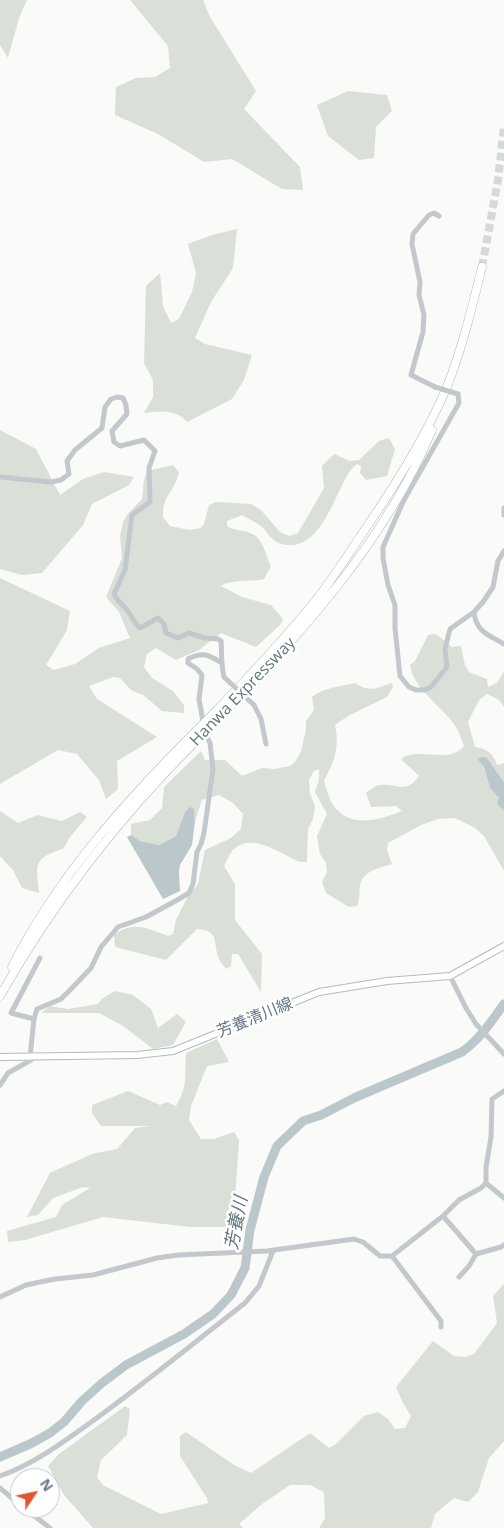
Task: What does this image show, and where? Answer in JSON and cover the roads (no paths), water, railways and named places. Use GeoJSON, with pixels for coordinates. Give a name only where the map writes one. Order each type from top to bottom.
{"type":"FeatureCollection","features":[{"type":"Feature","properties":{"kind":"highway","name":"Hanwa Expressway"},"geometry":{"type":"LineString","coordinates":[[0,991],[30,932],[67,877],[89,849],[130,801],[214,718],[322,606],[362,554],[411,472],[436,420],[469,319],[482,267]]}},
{"type":"Feature","properties":{"kind":"highway","name":"Hanwa Expressway"},"geometry":{"type":"LineString","coordinates":[[276,653],[321,593],[381,506],[409,461],[438,408],[453,369]]}},
{"type":"Feature","properties":{"kind":"highway","name":"Hanwa Expressway"},"geometry":{"type":"LineString","coordinates":[[0,996],[43,926],[86,864],[196,736]]}},
{"type":"Feature","properties":{"kind":"main road","name":"芳養清川線"},"geometry":{"type":"LineString","coordinates":[[0,1057],[160,1054],[192,1044],[319,992],[387,981],[450,976],[504,946]]}},
{"type":"Feature","properties":{"kind":"street"},"geometry":{"type":"LineString","coordinates":[[439,216],[434,213],[429,215],[413,234],[412,244],[420,282],[419,295],[424,315],[423,332],[411,375],[436,387],[458,394],[459,403],[404,500],[383,547],[388,585],[395,605],[395,628],[400,676],[409,687],[416,690],[425,690],[431,687],[447,667],[445,649],[450,629],[474,612],[483,602],[492,587],[498,561],[504,550]]}},
{"type":"Feature","properties":{"kind":"street"},"geometry":{"type":"LineString","coordinates":[[0,477],[51,482],[61,480],[69,474],[67,461],[75,450],[102,428],[106,407],[110,399],[122,398],[126,405],[127,414],[112,431],[114,442],[120,446],[144,440],[155,451],[149,468],[150,502],[132,515],[125,570],[114,594],[140,628],[158,618],[164,624],[166,633],[178,638],[189,633],[205,638],[218,639],[223,658],[224,677],[254,705],[261,720],[266,744]]}},
{"type":"Feature","properties":{"kind":"street"},"geometry":{"type":"LineString","coordinates":[[504,508],[504,515]]}},
{"type":"Feature","properties":{"kind":"street"},"geometry":{"type":"LineString","coordinates":[[474,612],[475,621],[487,636],[504,644]]}},
{"type":"Feature","properties":{"kind":"street"},"geometry":{"type":"LineString","coordinates":[[0,1085],[8,1073],[31,1060],[34,1019],[37,1010],[61,999],[91,968],[101,947],[118,927],[146,917],[189,893],[193,884],[197,852],[202,844],[213,769],[210,743],[204,733],[199,700],[202,675],[197,669],[188,664],[188,659],[207,654],[222,663]]}},
{"type":"Feature","properties":{"kind":"street"},"geometry":{"type":"LineString","coordinates":[[34,1019],[11,1013],[40,958]]}},
{"type":"Feature","properties":{"kind":"street"},"geometry":{"type":"LineString","coordinates":[[450,976],[476,1024],[504,1054]]}},
{"type":"Feature","properties":{"kind":"street"},"geometry":{"type":"LineString","coordinates":[[0,1297],[26,1285],[56,1279],[93,1275],[157,1258],[178,1255],[270,1251],[354,1239],[364,1242],[380,1256],[392,1256],[443,1216],[459,1200],[481,1188],[486,1183],[486,1167],[491,1137],[492,1099],[504,1091]]}},
{"type":"Feature","properties":{"kind":"street"},"geometry":{"type":"LineString","coordinates":[[486,1183],[504,1198]]}},
{"type":"Feature","properties":{"kind":"street"},"geometry":{"type":"LineString","coordinates":[[443,1216],[476,1254]]}},
{"type":"Feature","properties":{"kind":"street"},"geometry":{"type":"LineString","coordinates":[[459,1277],[469,1266],[476,1254],[504,1245]]}},
{"type":"Feature","properties":{"kind":"street"},"geometry":{"type":"LineString","coordinates":[[0,1476],[34,1459],[69,1438],[245,1303],[259,1286],[270,1251]]}},
{"type":"Feature","properties":{"kind":"street"},"geometry":{"type":"LineString","coordinates":[[392,1256],[441,1320],[441,1327]]}},
{"type":"Feature","properties":{"kind":"street"},"geometry":{"type":"LineString","coordinates":[[0,1488],[10,1496]]}},
{"type":"Feature","properties":{"kind":"street"},"geometry":{"type":"LineString","coordinates":[[37,1518],[50,1528]]}},
{"type":"Feature","properties":{"kind":"waterway","name":"芳養川"},"geometry":{"type":"LineString","coordinates":[[0,1457],[50,1433],[64,1422],[82,1401],[102,1383],[126,1365],[184,1334],[213,1314],[231,1295],[245,1268],[250,1230],[264,1177],[277,1146],[303,1121],[321,1115],[356,1097],[462,1052],[480,1036],[504,1004]]}},
{"type":"Feature","properties":{"kind":"tunnel"},"geometry":{"type":"LineString","coordinates":[[482,267],[498,180],[504,126]]}}]}
